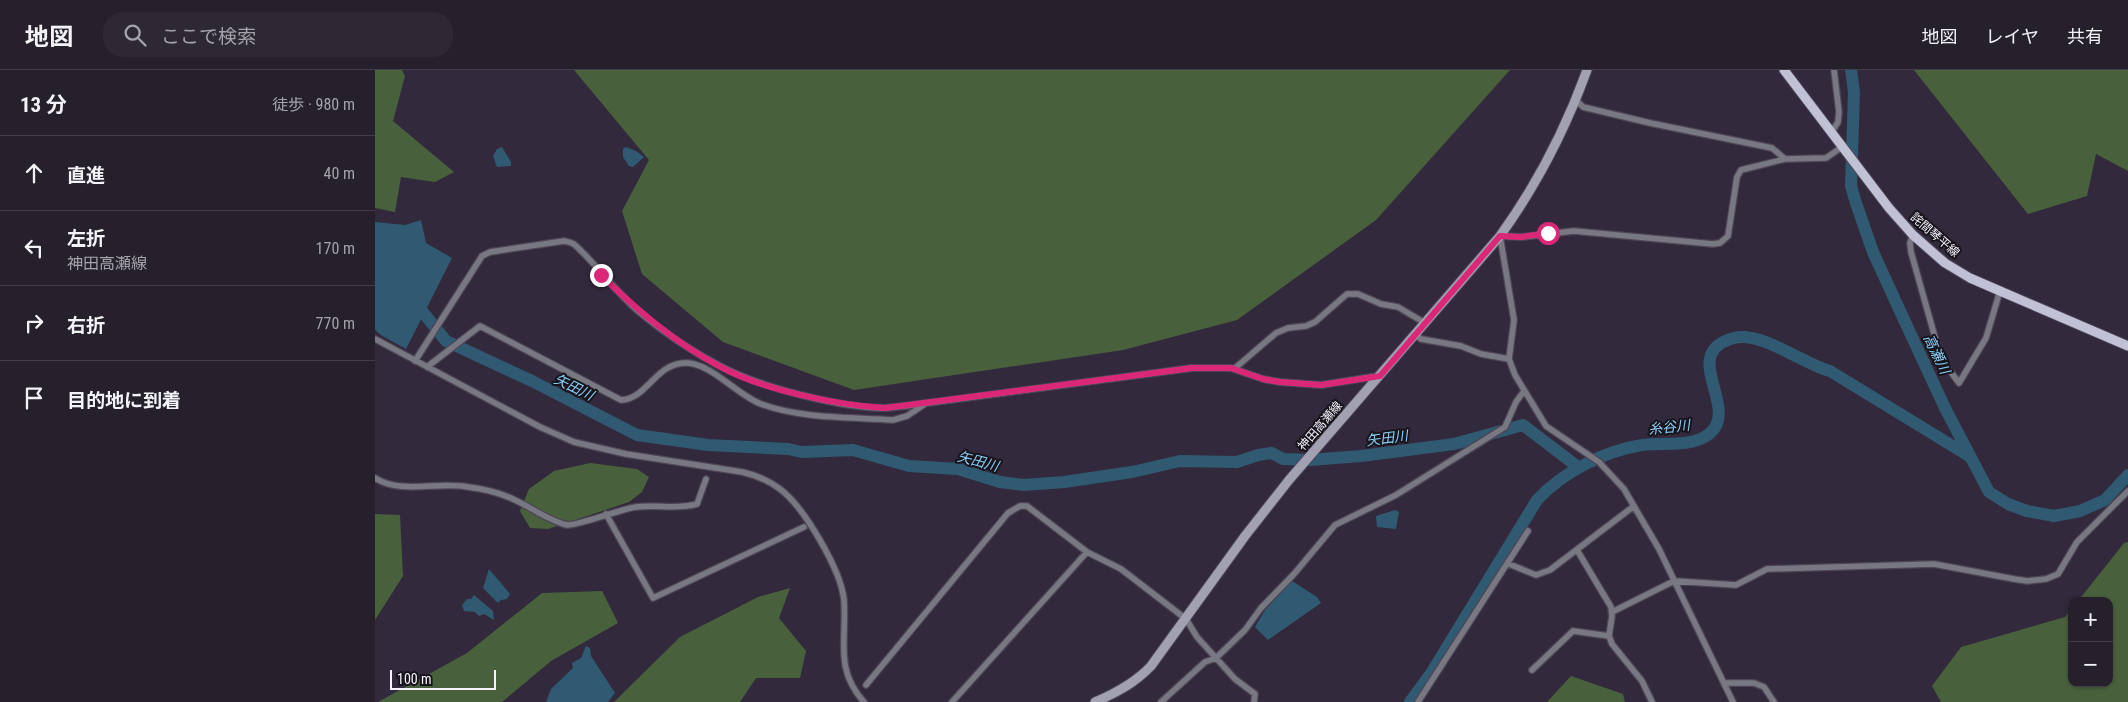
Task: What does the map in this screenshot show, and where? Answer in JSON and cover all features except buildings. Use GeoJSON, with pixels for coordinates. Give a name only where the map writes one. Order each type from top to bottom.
{"type":"FeatureCollection","features":[{"type":"Feature","properties":{"kind":"main road","name":"神田高瀬線"},"geometry":{"type":"LineString","coordinates":[[1095,702],[1119,692],[1143,675],[1186,619],[1250,529],[1289,480],[1500,236],[1515,216],[1555,144],[1576,100],[1587,70]]}},
{"type":"Feature","properties":{"kind":"main road","name":"詫間琴平線"},"geometry":{"type":"LineString","coordinates":[[1784,70],[1889,208],[1913,235],[1945,263],[1970,278],[2128,346]]}},
{"type":"Feature","properties":{"kind":"street"},"geometry":{"type":"LineString","coordinates":[[1831,133],[1838,122],[1839,112],[1834,70]]}},
{"type":"Feature","properties":{"kind":"street"},"geometry":{"type":"LineString","coordinates":[[1576,100],[1583,107],[1772,148],[1785,159]]}},
{"type":"Feature","properties":{"kind":"street"},"geometry":{"type":"LineString","coordinates":[[1733,702],[1659,549],[1624,489],[1602,465],[1547,426],[1524,391],[1509,359],[1514,320],[1500,236],[1521,237],[1574,231],[1713,244],[1720,243],[1728,236],[1739,173],[1746,168],[1785,159],[1826,158],[1842,148]]}},
{"type":"Feature","properties":{"kind":"street"},"geometry":{"type":"LineString","coordinates":[[1913,235],[1911,252],[1938,348],[1945,364],[1959,383],[1986,338],[2000,291]]}},
{"type":"Feature","properties":{"kind":"street"},"geometry":{"type":"LineString","coordinates":[[415,361],[482,256],[490,252],[565,241],[573,243],[601,275],[638,311],[679,341],[720,367],[783,389],[858,406],[885,408],[1192,368],[1234,369],[1280,382],[1313,384],[1380,376]]}},
{"type":"Feature","properties":{"kind":"street"},"geometry":{"type":"LineString","coordinates":[[1234,369],[1276,333],[1288,328],[1306,326],[1315,322],[1347,294],[1358,294],[1381,304],[1398,307],[1425,323]]}},
{"type":"Feature","properties":{"kind":"street"},"geometry":{"type":"LineString","coordinates":[[427,367],[480,326],[621,400],[631,400],[663,370],[675,364],[690,363],[704,367],[744,396],[762,404],[803,414],[893,420],[907,416],[927,403]]}},
{"type":"Feature","properties":{"kind":"street"},"geometry":{"type":"LineString","coordinates":[[1416,335],[1421,339],[1461,346],[1481,354],[1509,359]]}},
{"type":"Feature","properties":{"kind":"street"},"geometry":{"type":"LineString","coordinates":[[375,339],[540,427],[574,442],[626,454],[742,472],[764,479],[782,490],[803,515],[834,565],[843,599],[843,659],[850,680],[864,702]]}},
{"type":"Feature","properties":{"kind":"street"},"geometry":{"type":"LineString","coordinates":[[1161,702],[1205,662],[1216,658],[1245,630],[1261,608],[1295,574],[1335,525],[1396,495],[1505,427],[1516,402],[1524,391]]}},
{"type":"Feature","properties":{"kind":"street"},"geometry":{"type":"LineString","coordinates":[[375,478],[383,483],[403,487],[466,486],[496,493],[569,525],[637,506],[675,508],[697,504],[706,480]]}},
{"type":"Feature","properties":{"kind":"street"},"geometry":{"type":"LineString","coordinates":[[1611,612],[1674,581],[1736,585],[1767,569],[1934,564],[2014,579],[2046,579],[2058,574],[2077,542],[2128,491]]}},
{"type":"Feature","properties":{"kind":"street"},"geometry":{"type":"LineString","coordinates":[[866,685],[1008,513],[1021,506],[1027,506],[1087,552],[1121,570],[1186,619],[1197,637],[1235,679],[1255,694],[1254,702]]}},
{"type":"Feature","properties":{"kind":"street"},"geometry":{"type":"LineString","coordinates":[[1509,564],[1536,576],[1550,570],[1634,506]]}},
{"type":"Feature","properties":{"kind":"street"},"geometry":{"type":"LineString","coordinates":[[605,514],[653,598],[803,527]]}},
{"type":"Feature","properties":{"kind":"street"},"geometry":{"type":"LineString","coordinates":[[1418,702],[1509,564],[1528,531]]}},
{"type":"Feature","properties":{"kind":"street"},"geometry":{"type":"LineString","coordinates":[[1577,550],[1611,607],[1609,636],[1612,644],[1643,681],[1652,702]]}},
{"type":"Feature","properties":{"kind":"street"},"geometry":{"type":"LineString","coordinates":[[952,702],[1087,552]]}},
{"type":"Feature","properties":{"kind":"street"},"geometry":{"type":"LineString","coordinates":[[1532,670],[1573,631],[1609,636]]}},
{"type":"Feature","properties":{"kind":"street"},"geometry":{"type":"LineString","coordinates":[[1724,683],[1755,683],[1764,687],[1774,702]]}},
{"type":"Feature","properties":{"kind":"green space"},"geometry":{"type":"Polygon","coordinates":[[[375,70],[402,70],[405,76],[393,121],[454,172],[435,182],[401,177],[395,212],[375,208],[375,70]]]}},
{"type":"Feature","properties":{"kind":"green space"},"geometry":{"type":"Polygon","coordinates":[[[574,70],[1510,70],[1376,220],[1237,320],[1123,350],[854,390],[723,342],[642,274],[622,211],[649,160],[574,70]]]}},
{"type":"Feature","properties":{"kind":"green space"},"geometry":{"type":"Polygon","coordinates":[[[1914,70],[2128,70],[2128,171],[2096,154],[2087,196],[2028,214],[1914,70]]]}},
{"type":"Feature","properties":{"kind":"green space"},"geometry":{"type":"Polygon","coordinates":[[[590,463],[637,469],[649,477],[642,492],[629,502],[548,529],[530,528],[520,511],[529,489],[554,471],[590,463]]]}},
{"type":"Feature","properties":{"kind":"green space"},"geometry":{"type":"Polygon","coordinates":[[[375,514],[400,515],[403,576],[375,620],[375,514]]]}},
{"type":"Feature","properties":{"kind":"green space"},"geometry":{"type":"Polygon","coordinates":[[[2128,542],[2128,702],[1941,702],[1932,686],[1961,647],[2065,617],[2068,614],[2068,687],[2113,687],[2113,597],[2081,597],[2124,543],[2128,542]]]}},
{"type":"Feature","properties":{"kind":"green space"},"geometry":{"type":"Polygon","coordinates":[[[790,588],[779,618],[806,651],[800,678],[756,678],[740,702],[614,702],[680,637],[758,597],[790,588]]]}},
{"type":"Feature","properties":{"kind":"green space"},"geometry":{"type":"Polygon","coordinates":[[[602,591],[618,623],[551,661],[502,702],[378,702],[467,653],[542,593],[602,591]]]}},
{"type":"Feature","properties":{"kind":"green space"},"geometry":{"type":"Polygon","coordinates":[[[1571,676],[1623,694],[1625,702],[1547,702],[1571,676]]]}},
{"type":"Feature","properties":{"kind":"water"},"geometry":{"type":"Polygon","coordinates":[[[502,147],[511,162],[511,166],[497,167],[493,156],[497,149],[502,147]]]}},
{"type":"Feature","properties":{"kind":"water"},"geometry":{"type":"Polygon","coordinates":[[[626,147],[644,157],[633,167],[629,166],[623,157],[623,149],[626,147]]]}},
{"type":"Feature","properties":{"kind":"water"},"geometry":{"type":"Polygon","coordinates":[[[421,220],[426,243],[452,258],[406,349],[375,330],[375,222],[405,225],[421,220]]]}},
{"type":"Feature","properties":{"kind":"water"},"geometry":{"type":"Polygon","coordinates":[[[1395,510],[1399,512],[1396,529],[1377,527],[1376,516],[1395,510]]]}},
{"type":"Feature","properties":{"kind":"water"},"geometry":{"type":"Polygon","coordinates":[[[489,569],[510,594],[507,599],[501,600],[498,603],[483,588],[489,569]]]}},
{"type":"Feature","properties":{"kind":"water"},"geometry":{"type":"Polygon","coordinates":[[[1292,581],[1317,597],[1321,603],[1268,640],[1255,627],[1265,610],[1292,581]]]}},
{"type":"Feature","properties":{"kind":"water"},"geometry":{"type":"Polygon","coordinates":[[[474,595],[493,611],[494,620],[484,614],[479,616],[475,612],[464,611],[462,605],[474,595]]]}},
{"type":"Feature","properties":{"kind":"water"},"geometry":{"type":"Polygon","coordinates":[[[586,646],[590,648],[591,656],[615,693],[608,702],[546,702],[551,689],[573,668],[572,663],[581,658],[586,646]]]}},
{"type":"Feature","properties":{"kind":"waterway","name":"高瀬川"},"geometry":{"type":"LineString","coordinates":[[1851,70],[1854,92],[1851,186],[1856,203],[1873,252],[1906,324],[1945,408],[1989,492],[2008,504],[2027,511],[2054,516],[2080,511],[2105,500],[2128,475]]}},
{"type":"Feature","properties":{"kind":"waterway","name":"矢田川"},"geometry":{"type":"LineString","coordinates":[[414,301],[446,341],[532,381],[637,435],[708,445],[788,449],[802,452],[853,450],[909,466],[958,469],[1000,482],[1024,485],[1064,482],[1132,472],[1180,461],[1237,462],[1258,455],[1272,453],[1283,459],[1310,460],[1361,456],[1454,444],[1523,425],[1578,467]]}},
{"type":"Feature","properties":{"kind":"waterway","name":"糸谷川"},"geometry":{"type":"LineString","coordinates":[[1410,702],[1432,672],[1537,500],[1547,490],[1585,464],[1613,452],[1642,445],[1685,443],[1709,434],[1717,423],[1719,411],[1710,368],[1711,356],[1718,345],[1734,338],[1745,337],[1770,344],[1830,371],[1969,456]]}},
{"type":"Feature","properties":{"kind":"route"},"geometry":{"type":"LineString","coordinates":[[601,275],[638,311],[679,341],[720,367],[764,384],[811,397],[858,406],[885,408],[1192,368],[1231,368],[1263,379],[1321,385],[1380,376],[1500,236],[1521,237],[1548,233]]}}]}
